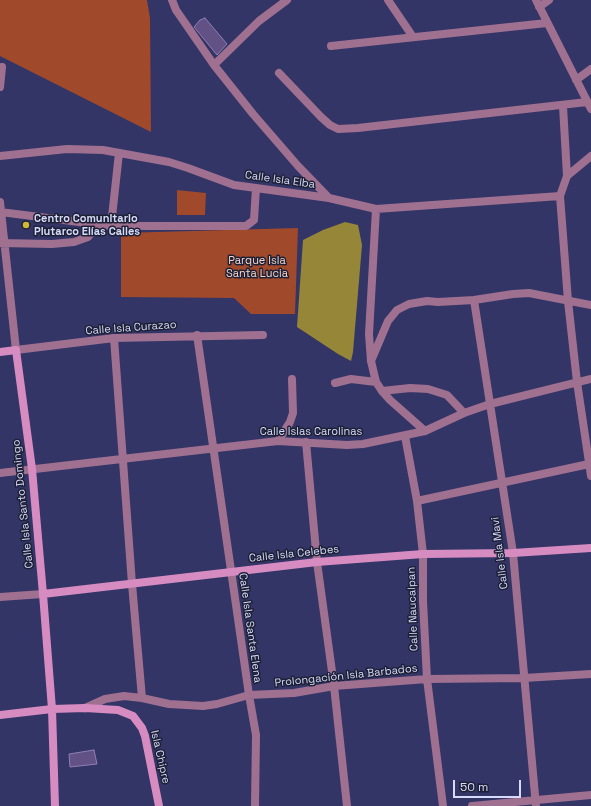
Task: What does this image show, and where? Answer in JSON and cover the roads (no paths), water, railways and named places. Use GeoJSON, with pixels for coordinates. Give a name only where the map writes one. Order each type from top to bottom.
{"type":"FeatureCollection","features":[{"type":"Feature","properties":{"kind":"street"},"geometry":{"type":"LineString","coordinates":[[172,0],[176,10],[214,65],[253,114],[298,166],[329,198]]}},
{"type":"Feature","properties":{"kind":"street"},"geometry":{"type":"LineString","coordinates":[[214,65],[259,21],[287,0]]}},
{"type":"Feature","properties":{"kind":"street"},"geometry":{"type":"LineString","coordinates":[[388,0],[413,37]]}},
{"type":"Feature","properties":{"kind":"street"},"geometry":{"type":"LineString","coordinates":[[279,73],[321,117],[330,125],[338,129],[563,106],[589,106],[538,4],[549,0]]}},
{"type":"Feature","properties":{"kind":"street"},"geometry":{"type":"LineString","coordinates":[[331,46],[547,23]]}},
{"type":"Feature","properties":{"kind":"street"},"geometry":{"type":"LineString","coordinates":[[0,87],[2,67]]}},
{"type":"Feature","properties":{"kind":"street"},"geometry":{"type":"LineString","coordinates":[[576,80],[591,69]]}},
{"type":"Feature","properties":{"kind":"street"},"geometry":{"type":"LineString","coordinates":[[563,106],[567,176],[560,196],[576,382],[589,445],[589,464],[591,476]]}},
{"type":"Feature","properties":{"kind":"street","name":"Calle Isla Elba"},"geometry":{"type":"LineString","coordinates":[[0,156],[81,149],[103,150],[169,162],[234,185],[329,198],[376,209],[560,196]]}},
{"type":"Feature","properties":{"kind":"street"},"geometry":{"type":"LineString","coordinates":[[111,226],[119,153]]}},
{"type":"Feature","properties":{"kind":"street"},"geometry":{"type":"LineString","coordinates":[[567,176],[591,156]]}},
{"type":"Feature","properties":{"kind":"street"},"geometry":{"type":"LineString","coordinates":[[0,212],[111,226],[246,226],[254,220],[256,188]]}},
{"type":"Feature","properties":{"kind":"street","name":"Calle Isla Santo Domingo"},"geometry":{"type":"LineString","coordinates":[[0,202],[2,243],[32,469],[52,710],[55,806]]}},
{"type":"Feature","properties":{"kind":"street"},"geometry":{"type":"LineString","coordinates":[[376,209],[369,334],[371,361],[376,382],[382,390],[390,400],[425,431]]}},
{"type":"Feature","properties":{"kind":"street"},"geometry":{"type":"LineString","coordinates":[[2,243],[52,244],[74,242],[88,237],[99,224]]}},
{"type":"Feature","properties":{"kind":"street"},"geometry":{"type":"LineString","coordinates":[[371,361],[388,321],[397,310],[409,304],[427,301],[438,302],[474,300],[529,293],[591,305]]}},
{"type":"Feature","properties":{"kind":"street","name":"Calle Isla Mavi"},"geometry":{"type":"LineString","coordinates":[[474,300],[512,553],[536,803]]}},
{"type":"Feature","properties":{"kind":"street","name":"Calle Isla Curazao"},"geometry":{"type":"LineString","coordinates":[[0,352],[114,338],[263,335]]}},
{"type":"Feature","properties":{"kind":"street","name":"Calle Isla Santa Elena"},"geometry":{"type":"LineString","coordinates":[[197,336],[256,735],[254,806]]}},
{"type":"Feature","properties":{"kind":"street"},"geometry":{"type":"LineString","coordinates":[[114,338],[142,698]]}},
{"type":"Feature","properties":{"kind":"street"},"geometry":{"type":"LineString","coordinates":[[278,441],[290,422],[293,414],[292,379]]}},
{"type":"Feature","properties":{"kind":"street"},"geometry":{"type":"LineString","coordinates":[[335,383],[351,379],[376,382]]}},
{"type":"Feature","properties":{"kind":"street","name":"Calle Islas Carolinas"},"geometry":{"type":"LineString","coordinates":[[0,473],[213,450],[278,441],[347,445],[363,444],[425,431],[464,413],[490,404],[591,379]]}},
{"type":"Feature","properties":{"kind":"street"},"geometry":{"type":"LineString","coordinates":[[382,390],[410,388],[428,389],[447,396],[464,413]]}},
{"type":"Feature","properties":{"kind":"street","name":"Calle Naucalpan"},"geometry":{"type":"LineString","coordinates":[[405,436],[417,501],[423,554],[423,607],[427,679],[442,806]]}},
{"type":"Feature","properties":{"kind":"street"},"geometry":{"type":"LineString","coordinates":[[306,442],[317,562],[334,686],[347,806]]}},
{"type":"Feature","properties":{"kind":"street"},"geometry":{"type":"LineString","coordinates":[[417,501],[589,464]]}},
{"type":"Feature","properties":{"kind":"street","name":"Calle Isla Celebes"},"geometry":{"type":"LineString","coordinates":[[0,598],[231,573],[317,562],[423,554],[512,553],[591,548]]}},
{"type":"Feature","properties":{"kind":"street","name":"Prolongación Isla Barbados"},"geometry":{"type":"LineString","coordinates":[[85,708],[114,696],[142,698],[169,704],[203,706],[217,704],[249,695],[294,693],[334,686],[427,679],[524,678],[591,674]]}},
{"type":"Feature","properties":{"kind":"street"},"geometry":{"type":"LineString","coordinates":[[0,715],[85,708]]}},
{"type":"Feature","properties":{"kind":"street","name":"Isla Chipre"},"geometry":{"type":"LineString","coordinates":[[85,708],[118,710],[134,716],[138,721],[145,736],[159,806]]}},
{"type":"Feature","properties":{"kind":"street"},"geometry":{"type":"LineString","coordinates":[[472,806],[536,803],[591,795]]}},
{"type":"Feature","properties":{"kind":"place","name":"Centro Comunitario Plutarco Elías Calles"},"geometry":{"type":"Point","coordinates":[26,225]}},
{"type":"Feature","properties":{"kind":"park label","name":"Parque Isla Santa Lucia"},"geometry":{"type":"Point","coordinates":[257,267]}}]}
